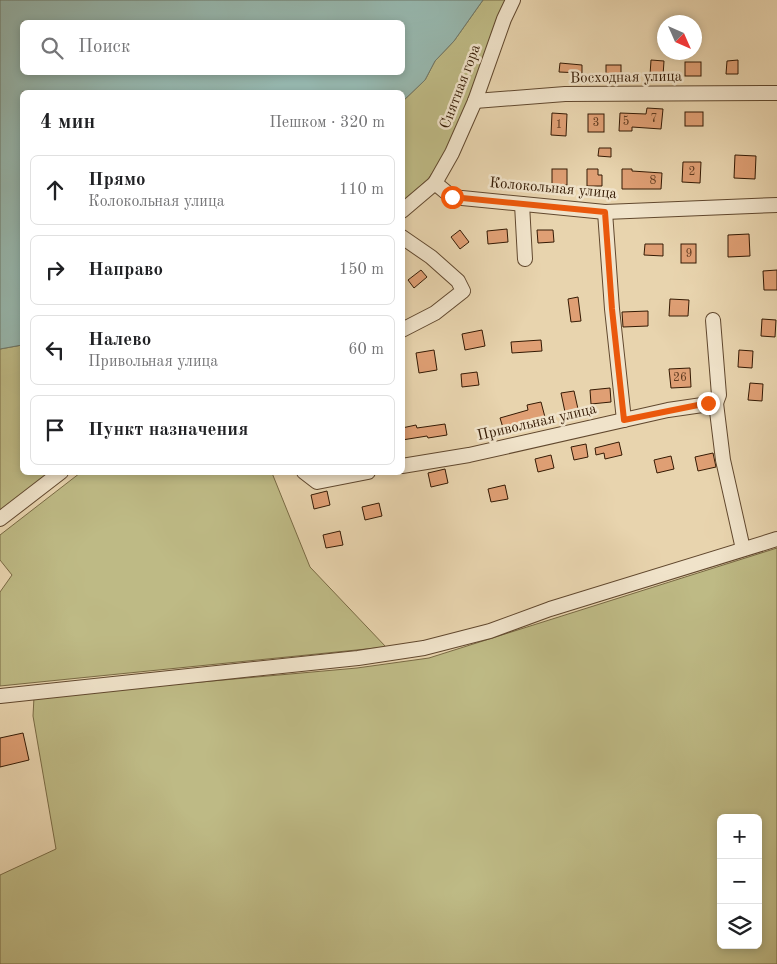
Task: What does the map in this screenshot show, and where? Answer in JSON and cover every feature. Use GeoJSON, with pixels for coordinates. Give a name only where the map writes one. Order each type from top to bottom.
{"type":"FeatureCollection","features":[{"type":"Feature","properties":{"kind":"street","name":"Снятная гора"},"geometry":{"type":"LineString","coordinates":[[435,183],[452,153],[475,101],[504,19],[513,0]]}},
{"type":"Feature","properties":{"kind":"street","name":"Восходная улица"},"geometry":{"type":"LineString","coordinates":[[475,101],[565,94],[777,92]]}},
{"type":"Feature","properties":{"kind":"street","name":"Колокольная улица"},"geometry":{"type":"LineString","coordinates":[[435,183],[452,197],[605,212],[777,205]]}},
{"type":"Feature","properties":{"kind":"street"},"geometry":{"type":"LineString","coordinates":[[405,208],[435,183]]}},
{"type":"Feature","properties":{"kind":"street"},"geometry":{"type":"LineString","coordinates":[[522,204],[525,258]]}},
{"type":"Feature","properties":{"kind":"street"},"geometry":{"type":"LineString","coordinates":[[605,212],[612,309],[624,420]]}},
{"type":"Feature","properties":{"kind":"street"},"geometry":{"type":"LineString","coordinates":[[405,239],[458,281],[463,291],[435,313],[405,328]]}},
{"type":"Feature","properties":{"kind":"street"},"geometry":{"type":"LineString","coordinates":[[713,320],[719,395],[712,403],[743,549]]}},
{"type":"Feature","properties":{"kind":"street","name":"Привольная улица"},"geometry":{"type":"LineString","coordinates":[[405,466],[468,455],[624,420],[712,403]]}},
{"type":"Feature","properties":{"kind":"street"},"geometry":{"type":"LineString","coordinates":[[0,519],[57,475]]}},
{"type":"Feature","properties":{"kind":"street"},"geometry":{"type":"LineString","coordinates":[[308,475],[317,482],[353,475]]}},
{"type":"Feature","properties":{"kind":"street"},"geometry":{"type":"LineString","coordinates":[[0,696],[358,658],[424,648],[490,631],[550,609],[777,539]]}},
{"type":"Feature","properties":{"kind":"shaded area"},"geometry":{"type":"Polygon","coordinates":[[[483,0],[506,0],[448,151],[428,179],[405,199],[405,99],[425,80],[435,61],[454,41],[483,0]]]}},
{"type":"Feature","properties":{"kind":"shaded area"},"geometry":{"type":"Polygon","coordinates":[[[20,345],[20,475],[47,475],[0,512],[0,349],[20,345]]]}},
{"type":"Feature","properties":{"kind":"shaded area"},"geometry":{"type":"Polygon","coordinates":[[[77,475],[273,475],[310,567],[386,647],[0,686],[0,592],[12,575],[0,560],[0,535],[77,475]]]}},
{"type":"Feature","properties":{"kind":"shaded area"},"geometry":{"type":"Polygon","coordinates":[[[777,548],[777,964],[0,964],[0,875],[56,849],[33,716],[34,697],[357,668],[429,658],[777,548]]]}},
{"type":"Feature","properties":{"kind":"water"},"geometry":{"type":"Polygon","coordinates":[[[0,0],[483,0],[454,41],[435,61],[425,80],[405,99],[405,90],[20,90],[20,345],[0,349],[0,0]]]}},
{"type":"Feature","properties":{"kind":"building"},"geometry":{"type":"Polygon","coordinates":[[[651,60],[664,61],[663,76],[650,75],[651,60]]]}},
{"type":"Feature","properties":{"kind":"building"},"geometry":{"type":"Polygon","coordinates":[[[738,60],[738,74],[726,74],[727,61],[738,60]]]}},
{"type":"Feature","properties":{"kind":"building"},"geometry":{"type":"Polygon","coordinates":[[[685,62],[701,62],[701,76],[685,76],[685,62]]]}},
{"type":"Feature","properties":{"kind":"building"},"geometry":{"type":"Polygon","coordinates":[[[560,63],[582,65],[582,73],[559,72],[560,63]]]}},
{"type":"Feature","properties":{"kind":"building"},"geometry":{"type":"Polygon","coordinates":[[[606,65],[621,65],[621,75],[606,75],[606,65]]]}},
{"type":"Feature","properties":{"kind":"building"},"geometry":{"type":"Polygon","coordinates":[[[647,108],[663,109],[661,129],[632,127],[632,131],[619,131],[620,113],[646,114],[647,108]]]}},
{"type":"Feature","properties":{"kind":"building"},"geometry":{"type":"Polygon","coordinates":[[[685,112],[703,112],[703,126],[685,126],[685,112]]]}},
{"type":"Feature","properties":{"kind":"building"},"geometry":{"type":"Polygon","coordinates":[[[552,113],[567,114],[566,136],[551,135],[552,113]]]}},
{"type":"Feature","properties":{"kind":"building"},"geometry":{"type":"Polygon","coordinates":[[[588,114],[604,114],[604,132],[588,132],[588,114]]]}},
{"type":"Feature","properties":{"kind":"building"},"geometry":{"type":"Polygon","coordinates":[[[599,148],[611,148],[611,157],[598,156],[599,148]]]}},
{"type":"Feature","properties":{"kind":"building"},"geometry":{"type":"Polygon","coordinates":[[[735,155],[756,156],[755,179],[734,178],[735,155]]]}},
{"type":"Feature","properties":{"kind":"building"},"geometry":{"type":"Polygon","coordinates":[[[683,162],[701,162],[700,183],[682,182],[683,162]]]}},
{"type":"Feature","properties":{"kind":"building"},"geometry":{"type":"Polygon","coordinates":[[[552,169],[567,169],[567,185],[552,185],[552,169]]]}},
{"type":"Feature","properties":{"kind":"building"},"geometry":{"type":"Polygon","coordinates":[[[587,169],[598,169],[598,175],[602,175],[602,186],[587,186],[587,169]]]}},
{"type":"Feature","properties":{"kind":"building"},"geometry":{"type":"Polygon","coordinates":[[[622,169],[662,173],[661,189],[622,189],[622,169]]]}},
{"type":"Feature","properties":{"kind":"building"},"geometry":{"type":"Polygon","coordinates":[[[507,229],[508,242],[488,244],[487,231],[507,229]]]}},
{"type":"Feature","properties":{"kind":"building"},"geometry":{"type":"Polygon","coordinates":[[[460,230],[469,242],[460,249],[451,237],[460,230]]]}},
{"type":"Feature","properties":{"kind":"building"},"geometry":{"type":"Polygon","coordinates":[[[537,230],[553,230],[554,242],[538,243],[537,230]]]}},
{"type":"Feature","properties":{"kind":"building"},"geometry":{"type":"Polygon","coordinates":[[[749,234],[750,256],[728,257],[728,235],[749,234]]]}},
{"type":"Feature","properties":{"kind":"building"},"geometry":{"type":"Polygon","coordinates":[[[645,244],[663,244],[663,256],[644,255],[645,244]]]}},
{"type":"Feature","properties":{"kind":"building"},"geometry":{"type":"Polygon","coordinates":[[[681,244],[696,244],[696,263],[681,263],[681,244]]]}},
{"type":"Feature","properties":{"kind":"building"},"geometry":{"type":"Polygon","coordinates":[[[421,270],[427,277],[414,288],[408,280],[421,270]]]}},
{"type":"Feature","properties":{"kind":"building"},"geometry":{"type":"Polygon","coordinates":[[[777,270],[777,290],[764,290],[763,271],[777,270]]]}},
{"type":"Feature","properties":{"kind":"building"},"geometry":{"type":"Polygon","coordinates":[[[578,297],[581,321],[571,322],[568,299],[578,297]]]}},
{"type":"Feature","properties":{"kind":"building"},"geometry":{"type":"Polygon","coordinates":[[[670,299],[689,300],[688,316],[669,316],[670,299]]]}},
{"type":"Feature","properties":{"kind":"building"},"geometry":{"type":"Polygon","coordinates":[[[648,311],[648,326],[623,327],[622,312],[648,311]]]}},
{"type":"Feature","properties":{"kind":"building"},"geometry":{"type":"Polygon","coordinates":[[[762,319],[776,320],[775,337],[761,336],[762,319]]]}},
{"type":"Feature","properties":{"kind":"building"},"geometry":{"type":"Polygon","coordinates":[[[482,330],[485,346],[465,350],[462,334],[482,330]]]}},
{"type":"Feature","properties":{"kind":"building"},"geometry":{"type":"Polygon","coordinates":[[[541,340],[542,351],[512,353],[511,342],[541,340]]]}},
{"type":"Feature","properties":{"kind":"building"},"geometry":{"type":"Polygon","coordinates":[[[434,350],[437,370],[419,373],[416,353],[434,350]]]}},
{"type":"Feature","properties":{"kind":"building"},"geometry":{"type":"Polygon","coordinates":[[[739,350],[753,351],[752,368],[738,367],[739,350]]]}},
{"type":"Feature","properties":{"kind":"building"},"geometry":{"type":"Polygon","coordinates":[[[690,368],[691,387],[671,388],[669,369],[690,368]]]}},
{"type":"Feature","properties":{"kind":"building"},"geometry":{"type":"Polygon","coordinates":[[[477,372],[479,385],[462,387],[461,374],[477,372]]]}},
{"type":"Feature","properties":{"kind":"building"},"geometry":{"type":"Polygon","coordinates":[[[750,383],[763,384],[762,401],[748,400],[750,383]]]}},
{"type":"Feature","properties":{"kind":"building"},"geometry":{"type":"Polygon","coordinates":[[[610,388],[611,402],[591,404],[590,390],[610,388]]]}},
{"type":"Feature","properties":{"kind":"building"},"geometry":{"type":"Polygon","coordinates":[[[574,391],[578,409],[565,412],[561,393],[574,391]]]}},
{"type":"Feature","properties":{"kind":"building"},"geometry":{"type":"Polygon","coordinates":[[[541,402],[546,421],[504,431],[500,418],[528,410],[527,405],[541,402]]]}},
{"type":"Feature","properties":{"kind":"building"},"geometry":{"type":"Polygon","coordinates":[[[445,424],[447,435],[405,440],[405,427],[416,425],[417,428],[445,424]]]}},
{"type":"Feature","properties":{"kind":"building"},"geometry":{"type":"Polygon","coordinates":[[[619,442],[622,455],[605,459],[604,453],[596,455],[595,448],[619,442]]]}},
{"type":"Feature","properties":{"kind":"building"},"geometry":{"type":"Polygon","coordinates":[[[586,444],[588,457],[574,460],[571,447],[586,444]]]}},
{"type":"Feature","properties":{"kind":"building"},"geometry":{"type":"Polygon","coordinates":[[[713,453],[716,467],[698,471],[695,457],[713,453]]]}},
{"type":"Feature","properties":{"kind":"building"},"geometry":{"type":"Polygon","coordinates":[[[551,455],[554,468],[538,472],[535,459],[551,455]]]}},
{"type":"Feature","properties":{"kind":"building"},"geometry":{"type":"Polygon","coordinates":[[[671,456],[674,469],[657,473],[654,460],[671,456]]]}},
{"type":"Feature","properties":{"kind":"building"},"geometry":{"type":"Polygon","coordinates":[[[445,469],[448,483],[431,487],[428,473],[445,469]]]}},
{"type":"Feature","properties":{"kind":"building"},"geometry":{"type":"Polygon","coordinates":[[[505,485],[508,499],[491,502],[488,489],[505,485]]]}},
{"type":"Feature","properties":{"kind":"building"},"geometry":{"type":"Polygon","coordinates":[[[327,491],[330,505],[314,509],[311,495],[327,491]]]}},
{"type":"Feature","properties":{"kind":"building"},"geometry":{"type":"Polygon","coordinates":[[[379,503],[382,516],[365,520],[362,507],[379,503]]]}},
{"type":"Feature","properties":{"kind":"building"},"geometry":{"type":"Polygon","coordinates":[[[340,531],[343,545],[326,548],[323,535],[340,531]]]}},
{"type":"Feature","properties":{"kind":"building"},"geometry":{"type":"Polygon","coordinates":[[[23,733],[29,760],[0,767],[0,738],[23,733]]]}},
{"type":"Feature","properties":{"kind":"route"},"geometry":{"type":"LineString","coordinates":[[452,197],[605,212],[612,309],[624,420],[708,403]]}}]}
